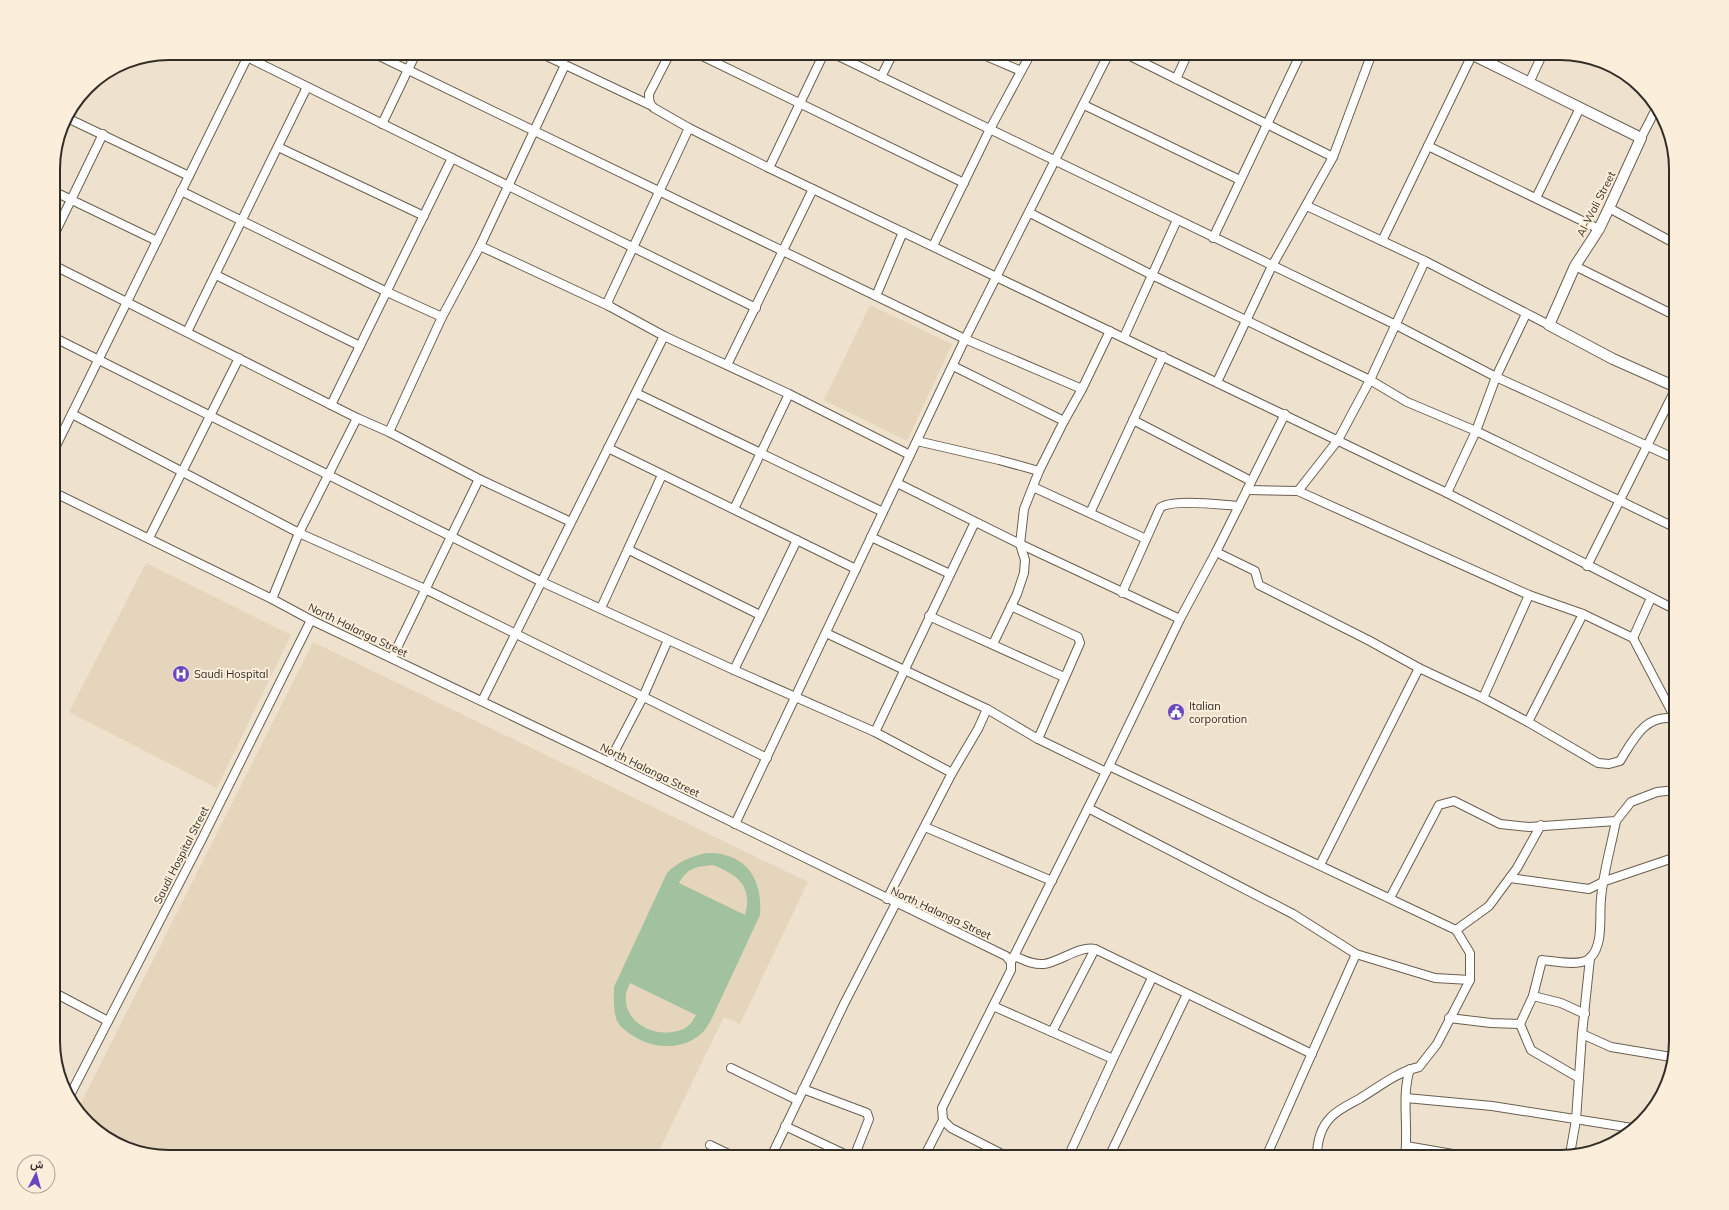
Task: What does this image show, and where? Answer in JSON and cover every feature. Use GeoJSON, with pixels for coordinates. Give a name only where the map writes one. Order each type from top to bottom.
{"type":"FeatureCollection","features":[{"type":"Feature","properties":{"kind":"main road"},"geometry":{"type":"LineString","coordinates":[[1482,60],[1641,138]]}},
{"type":"Feature","properties":{"kind":"main road","name":"Al-Wali Street"},"geometry":{"type":"LineString","coordinates":[[1548,325],[1576,266],[1599,229],[1641,138]]}},
{"type":"Feature","properties":{"kind":"main road"},"geometry":{"type":"LineString","coordinates":[[1548,325],[1613,359],[1669,385]]}},
{"type":"Feature","properties":{"kind":"street"},"geometry":{"type":"LineString","coordinates":[[60,438],[246,60]]}},
{"type":"Feature","properties":{"kind":"street"},"geometry":{"type":"LineString","coordinates":[[257,60],[307,87],[756,308]]}},
{"type":"Feature","properties":{"kind":"street"},"geometry":{"type":"LineString","coordinates":[[387,60],[965,339],[1082,389]]}},
{"type":"Feature","properties":{"kind":"street"},"geometry":{"type":"LineString","coordinates":[[382,124],[413,60]]}},
{"type":"Feature","properties":{"kind":"street"},"geometry":{"type":"LineString","coordinates":[[555,60],[650,105],[670,118],[769,168],[1285,414],[1447,493],[1669,607]]}},
{"type":"Feature","properties":{"kind":"street"},"geometry":{"type":"LineString","coordinates":[[650,105],[649,94],[666,60]]}},
{"type":"Feature","properties":{"kind":"street"},"geometry":{"type":"LineString","coordinates":[[711,60],[964,183]]}},
{"type":"Feature","properties":{"kind":"street"},"geometry":{"type":"LineString","coordinates":[[769,168],[821,60]]}},
{"type":"Feature","properties":{"kind":"street"},"geometry":{"type":"LineString","coordinates":[[846,60],[1055,162],[1396,325],[1496,377],[1669,456]]}},
{"type":"Feature","properties":{"kind":"street"},"geometry":{"type":"LineString","coordinates":[[881,77],[890,60]]}},
{"type":"Feature","properties":{"kind":"street"},"geometry":{"type":"LineString","coordinates":[[995,60],[1021,71]]}},
{"type":"Feature","properties":{"kind":"street"},"geometry":{"type":"LineString","coordinates":[[933,246],[990,129],[1027,60]]}},
{"type":"Feature","properties":{"kind":"street"},"geometry":{"type":"LineString","coordinates":[[735,824],[965,339],[998,278],[1106,60]]}},
{"type":"Feature","properties":{"kind":"street"},"geometry":{"type":"LineString","coordinates":[[1139,60],[1333,157]]}},
{"type":"Feature","properties":{"kind":"street"},"geometry":{"type":"LineString","coordinates":[[1176,78],[1185,60]]}},
{"type":"Feature","properties":{"kind":"street"},"geometry":{"type":"LineString","coordinates":[[1213,238],[1298,60]]}},
{"type":"Feature","properties":{"kind":"street"},"geometry":{"type":"LineString","coordinates":[[1217,382],[1272,266],[1307,206],[1333,157],[1369,60]]}},
{"type":"Feature","properties":{"kind":"street"},"geometry":{"type":"LineString","coordinates":[[1382,241],[1467,60]]}},
{"type":"Feature","properties":{"kind":"street"},"geometry":{"type":"LineString","coordinates":[[1529,83],[1540,60]]}},
{"type":"Feature","properties":{"kind":"street"},"geometry":{"type":"LineString","coordinates":[[390,432],[442,317],[480,246],[565,65]]}},
{"type":"Feature","properties":{"kind":"street"},"geometry":{"type":"LineString","coordinates":[[187,332],[307,87]]}},
{"type":"Feature","properties":{"kind":"street"},"geometry":{"type":"LineString","coordinates":[[1084,105],[1240,180]]}},
{"type":"Feature","properties":{"kind":"street"},"geometry":{"type":"LineString","coordinates":[[1536,198],[1580,108]]}},
{"type":"Feature","properties":{"kind":"street"},"geometry":{"type":"LineString","coordinates":[[1641,138],[1654,114]]}},
{"type":"Feature","properties":{"kind":"street"},"geometry":{"type":"LineString","coordinates":[[72,120],[189,176]]}},
{"type":"Feature","properties":{"kind":"street"},"geometry":{"type":"LineString","coordinates":[[609,306],[610,296],[635,248],[689,128]]}},
{"type":"Feature","properties":{"kind":"street"},"geometry":{"type":"LineString","coordinates":[[60,222],[102,134]]}},
{"type":"Feature","properties":{"kind":"street"},"geometry":{"type":"LineString","coordinates":[[1428,146],[1599,229]]}},
{"type":"Feature","properties":{"kind":"street"},"geometry":{"type":"LineString","coordinates":[[278,147],[424,216]]}},
{"type":"Feature","properties":{"kind":"street"},"geometry":{"type":"LineString","coordinates":[[331,405],[452,158]]}},
{"type":"Feature","properties":{"kind":"street"},"geometry":{"type":"LineString","coordinates":[[727,366],[813,189]]}},
{"type":"Feature","properties":{"kind":"street"},"geometry":{"type":"LineString","coordinates":[[181,191],[386,292],[442,317]]}},
{"type":"Feature","properties":{"kind":"street"},"geometry":{"type":"LineString","coordinates":[[60,194],[157,241]]}},
{"type":"Feature","properties":{"kind":"street"},"geometry":{"type":"LineString","coordinates":[[1307,206],[1425,261],[1548,325]]}},
{"type":"Feature","properties":{"kind":"street"},"geometry":{"type":"LineString","coordinates":[[1609,208],[1669,238]]}},
{"type":"Feature","properties":{"kind":"street"},"geometry":{"type":"LineString","coordinates":[[1030,213],[1152,275],[1370,380],[1407,402],[1476,431],[1669,525]]}},
{"type":"Feature","properties":{"kind":"street"},"geometry":{"type":"LineString","coordinates":[[1124,338],[1177,220]]}},
{"type":"Feature","properties":{"kind":"street"},"geometry":{"type":"LineString","coordinates":[[876,296],[903,232]]}},
{"type":"Feature","properties":{"kind":"street"},"geometry":{"type":"LineString","coordinates":[[480,246],[609,306],[664,336],[789,394],[910,455]]}},
{"type":"Feature","properties":{"kind":"street"},"geometry":{"type":"LineString","coordinates":[[1298,491],[1338,440],[1370,380],[1425,261]]}},
{"type":"Feature","properties":{"kind":"street"},"geometry":{"type":"LineString","coordinates":[[1576,266],[1669,312]]}},
{"type":"Feature","properties":{"kind":"street"},"geometry":{"type":"LineString","coordinates":[[60,268],[357,418],[390,432],[479,479],[571,522]]}},
{"type":"Feature","properties":{"kind":"street"},"geometry":{"type":"LineString","coordinates":[[216,275],[360,346]]}},
{"type":"Feature","properties":{"kind":"street"},"geometry":{"type":"LineString","coordinates":[[1447,493],[1476,431],[1496,377],[1526,314]]}},
{"type":"Feature","properties":{"kind":"street"},"geometry":{"type":"LineString","coordinates":[[993,644],[1011,606],[1024,573],[1025,560],[1020,544],[1024,509],[1039,471],[1082,389],[1110,331]]}},
{"type":"Feature","properties":{"kind":"street"},"geometry":{"type":"LineString","coordinates":[[482,701],[664,336]]}},
{"type":"Feature","properties":{"kind":"street"},"geometry":{"type":"LineString","coordinates":[[60,341],[210,417],[451,535],[542,582],[602,608],[734,670],[875,732],[952,773]]}},
{"type":"Feature","properties":{"kind":"street"},"geometry":{"type":"LineString","coordinates":[[1090,513],[1163,356]]}},
{"type":"Feature","properties":{"kind":"street"},"geometry":{"type":"LineString","coordinates":[[149,538],[239,358]]}},
{"type":"Feature","properties":{"kind":"street"},"geometry":{"type":"LineString","coordinates":[[952,366],[1064,421]]}},
{"type":"Feature","properties":{"kind":"street"},"geometry":{"type":"LineString","coordinates":[[636,393],[884,512]]}},
{"type":"Feature","properties":{"kind":"street"},"geometry":{"type":"LineString","coordinates":[[734,509],[789,394]]}},
{"type":"Feature","properties":{"kind":"street"},"geometry":{"type":"LineString","coordinates":[[1587,566],[1669,402]]}},
{"type":"Feature","properties":{"kind":"street"},"geometry":{"type":"LineString","coordinates":[[72,414],[299,533],[425,589],[766,758]]}},
{"type":"Feature","properties":{"kind":"street"},"geometry":{"type":"LineString","coordinates":[[928,1150],[943,1120],[942,1108],[1011,970],[1013,959],[1108,769],[1180,619],[1216,552],[1285,414]]}},
{"type":"Feature","properties":{"kind":"street"},"geometry":{"type":"LineString","coordinates":[[272,598],[299,533],[357,418]]}},
{"type":"Feature","properties":{"kind":"street"},"geometry":{"type":"LineString","coordinates":[[1133,420],[1251,481]]}},
{"type":"Feature","properties":{"kind":"street"},"geometry":{"type":"LineString","coordinates":[[917,441],[1039,471]]}},
{"type":"Feature","properties":{"kind":"street"},"geometry":{"type":"LineString","coordinates":[[608,448],[856,569]]}},
{"type":"Feature","properties":{"kind":"street"},"geometry":{"type":"LineString","coordinates":[[602,608],[662,475]]}},
{"type":"Feature","properties":{"kind":"street"},"geometry":{"type":"LineString","coordinates":[[392,658],[479,479]]}},
{"type":"Feature","properties":{"kind":"street"},"geometry":{"type":"LineString","coordinates":[[897,483],[1020,544],[1180,619]]}},
{"type":"Feature","properties":{"kind":"street"},"geometry":{"type":"LineString","coordinates":[[1033,487],[1146,539]]}},
{"type":"Feature","properties":{"kind":"street"},"geometry":{"type":"LineString","coordinates":[[1247,490],[1298,491],[1529,595],[1583,614],[1633,638],[1669,705]]}},
{"type":"Feature","properties":{"kind":"street","name":"North Halanga Street"},"geometry":{"type":"LineString","coordinates":[[60,495],[272,598],[311,620],[609,762],[1006,956],[1013,959],[1043,964],[1055,962],[1087,948],[1095,949]]}},
{"type":"Feature","properties":{"kind":"street"},"geometry":{"type":"LineString","coordinates":[[1122,593],[1160,508],[1164,504],[1177,502],[1239,506]]}},
{"type":"Feature","properties":{"kind":"street"},"geometry":{"type":"LineString","coordinates":[[875,732],[975,522]]}},
{"type":"Feature","properties":{"kind":"street"},"geometry":{"type":"LineString","coordinates":[[871,537],[950,574]]}},
{"type":"Feature","properties":{"kind":"street"},"geometry":{"type":"LineString","coordinates":[[734,670],[797,540]]}},
{"type":"Feature","properties":{"kind":"street"},"geometry":{"type":"LineString","coordinates":[[629,550],[760,615]]}},
{"type":"Feature","properties":{"kind":"street"},"geometry":{"type":"LineString","coordinates":[[1216,552],[1255,571],[1259,585],[1368,640],[1419,668],[1483,698],[1528,722],[1598,763],[1609,764],[1620,761],[1642,727],[1656,720],[1669,719]]}},
{"type":"Feature","properties":{"kind":"street"},"geometry":{"type":"LineString","coordinates":[[1483,698],[1529,595]]}},
{"type":"Feature","properties":{"kind":"street"},"geometry":{"type":"LineString","coordinates":[[1633,638],[1651,598]]}},
{"type":"Feature","properties":{"kind":"street"},"geometry":{"type":"LineString","coordinates":[[1011,606],[1078,637],[1080,643],[1038,739]]}},
{"type":"Feature","properties":{"kind":"street"},"geometry":{"type":"LineString","coordinates":[[1528,722],[1583,614]]}},
{"type":"Feature","properties":{"kind":"street"},"geometry":{"type":"LineString","coordinates":[[929,616],[1064,677]]}},
{"type":"Feature","properties":{"kind":"street","name":"Saudi Hospital Street"},"geometry":{"type":"LineString","coordinates":[[72,1091],[202,839],[311,620]]}},
{"type":"Feature","properties":{"kind":"street"},"geometry":{"type":"LineString","coordinates":[[826,633],[987,709],[1038,739],[1320,865],[1456,930],[1470,953],[1470,980],[1436,1044],[1419,1067],[1410,1069],[1387,1080],[1330,1117],[1321,1130],[1317,1150]]}},
{"type":"Feature","properties":{"kind":"street"},"geometry":{"type":"LineString","coordinates":[[609,762],[643,697],[668,640]]}},
{"type":"Feature","properties":{"kind":"street"},"geometry":{"type":"LineString","coordinates":[[1320,865],[1419,668]]}},
{"type":"Feature","properties":{"kind":"street"},"geometry":{"type":"LineString","coordinates":[[887,899],[952,773],[978,729],[987,709]]}},
{"type":"Feature","properties":{"kind":"street"},"geometry":{"type":"LineString","coordinates":[[1571,1149],[1576,1120],[1582,1034],[1590,958],[1596,947],[1602,923],[1601,900],[1616,821],[1631,802],[1657,792],[1669,791]]}},
{"type":"Feature","properties":{"kind":"street"},"geometry":{"type":"LineString","coordinates":[[1390,898],[1440,805],[1454,801],[1500,824],[1516,826],[1616,821]]}},
{"type":"Feature","properties":{"kind":"street"},"geometry":{"type":"LineString","coordinates":[[1088,808],[1293,914],[1356,954],[1435,978],[1470,980]]}},
{"type":"Feature","properties":{"kind":"street"},"geometry":{"type":"LineString","coordinates":[[1456,930],[1489,906],[1510,878],[1540,825]]}},
{"type":"Feature","properties":{"kind":"street"},"geometry":{"type":"LineString","coordinates":[[925,827],[1052,881]]}},
{"type":"Feature","properties":{"kind":"street"},"geometry":{"type":"LineString","coordinates":[[1510,878],[1589,889],[1604,881],[1669,859]]}},
{"type":"Feature","properties":{"kind":"street"},"geometry":{"type":"LineString","coordinates":[[774,1150],[797,1100],[896,903]]}},
{"type":"Feature","properties":{"kind":"street"},"geometry":{"type":"LineString","coordinates":[[1052,1032],[1095,949],[1152,978],[1312,1054]]}},
{"type":"Feature","properties":{"kind":"street"},"geometry":{"type":"LineString","coordinates":[[1269,1150],[1356,954]]}},
{"type":"Feature","properties":{"kind":"street"},"geometry":{"type":"LineString","coordinates":[[1579,1078],[1531,1050],[1520,1024],[1534,996],[1542,960],[1574,963],[1585,961],[1590,958]]}},
{"type":"Feature","properties":{"kind":"street"},"geometry":{"type":"LineString","coordinates":[[1071,1150],[1152,978]]}},
{"type":"Feature","properties":{"kind":"street"},"geometry":{"type":"LineString","coordinates":[[1112,1150],[1187,994]]}},
{"type":"Feature","properties":{"kind":"street"},"geometry":{"type":"LineString","coordinates":[[60,996],[108,1021]]}},
{"type":"Feature","properties":{"kind":"street"},"geometry":{"type":"LineString","coordinates":[[1534,996],[1561,1003],[1585,1014]]}},
{"type":"Feature","properties":{"kind":"street"},"geometry":{"type":"LineString","coordinates":[[993,1006],[1113,1059]]}},
{"type":"Feature","properties":{"kind":"street"},"geometry":{"type":"LineString","coordinates":[[1449,1018],[1491,1023],[1520,1024]]}},
{"type":"Feature","properties":{"kind":"street"},"geometry":{"type":"LineString","coordinates":[[1582,1034],[1611,1046],[1668,1055]]}},
{"type":"Feature","properties":{"kind":"street"},"geometry":{"type":"LineString","coordinates":[[731,1068],[797,1100]]}},
{"type":"Feature","properties":{"kind":"street"},"geometry":{"type":"LineString","coordinates":[[1406,1150],[1406,1088],[1410,1069]]}},
{"type":"Feature","properties":{"kind":"street"},"geometry":{"type":"LineString","coordinates":[[803,1089],[867,1113],[869,1119],[856,1150]]}},
{"type":"Feature","properties":{"kind":"street"},"geometry":{"type":"LineString","coordinates":[[1406,1098],[1492,1106],[1626,1127]]}},
{"type":"Feature","properties":{"kind":"street"},"geometry":{"type":"LineString","coordinates":[[943,1120],[951,1128],[994,1150]]}},
{"type":"Feature","properties":{"kind":"street"},"geometry":{"type":"LineString","coordinates":[[785,1126],[838,1150]]}},
{"type":"Feature","properties":{"kind":"street"},"geometry":{"type":"LineString","coordinates":[[710,1145],[720,1150]]}},
{"type":"Feature","properties":{"kind":"street"},"geometry":{"type":"LineString","coordinates":[[1406,1146],[1429,1150]]}},
{"type":"Feature","properties":{"kind":"shaded area"},"geometry":{"type":"Polygon","coordinates":[[[870,305],[952,344],[907,441],[824,400],[870,305]]]}},
{"type":"Feature","properties":{"kind":"shaded area","name":"Saudi Hospital"},"geometry":{"type":"Polygon","coordinates":[[[146,563],[291,635],[217,788],[69,712],[146,563]]]}},
{"type":"Feature","properties":{"kind":"shaded area"},"geometry":{"type":"Polygon","coordinates":[[[313,642],[808,882],[740,1024],[724,1017],[659,1150],[155,1149],[127,1142],[108,1132],[92,1118],[81,1104],[313,642]]]}},
{"type":"Feature","properties":{"kind":"green space"},"geometry":{"type":"Polygon","coordinates":[[[706,853],[718,853],[725,855],[743,864],[749,870],[757,886],[760,915],[712,1018],[704,1031],[689,1042],[680,1045],[661,1046],[652,1044],[632,1035],[617,1021],[614,1008],[614,987],[667,873],[680,862],[706,853]],[[713,865],[702,866],[689,871],[679,883],[745,915],[747,896],[745,889],[730,873],[713,865]],[[630,983],[626,995],[626,1004],[633,1019],[647,1029],[664,1033],[679,1031],[690,1024],[696,1015],[630,983]]]}},
{"type":"Feature","properties":{"kind":"place","name":"Saudi Hospital"},"geometry":{"type":"Point","coordinates":[181,674]}},
{"type":"Feature","properties":{"kind":"place","name":"Italian corporation"},"geometry":{"type":"Point","coordinates":[1176,712]}}]}
